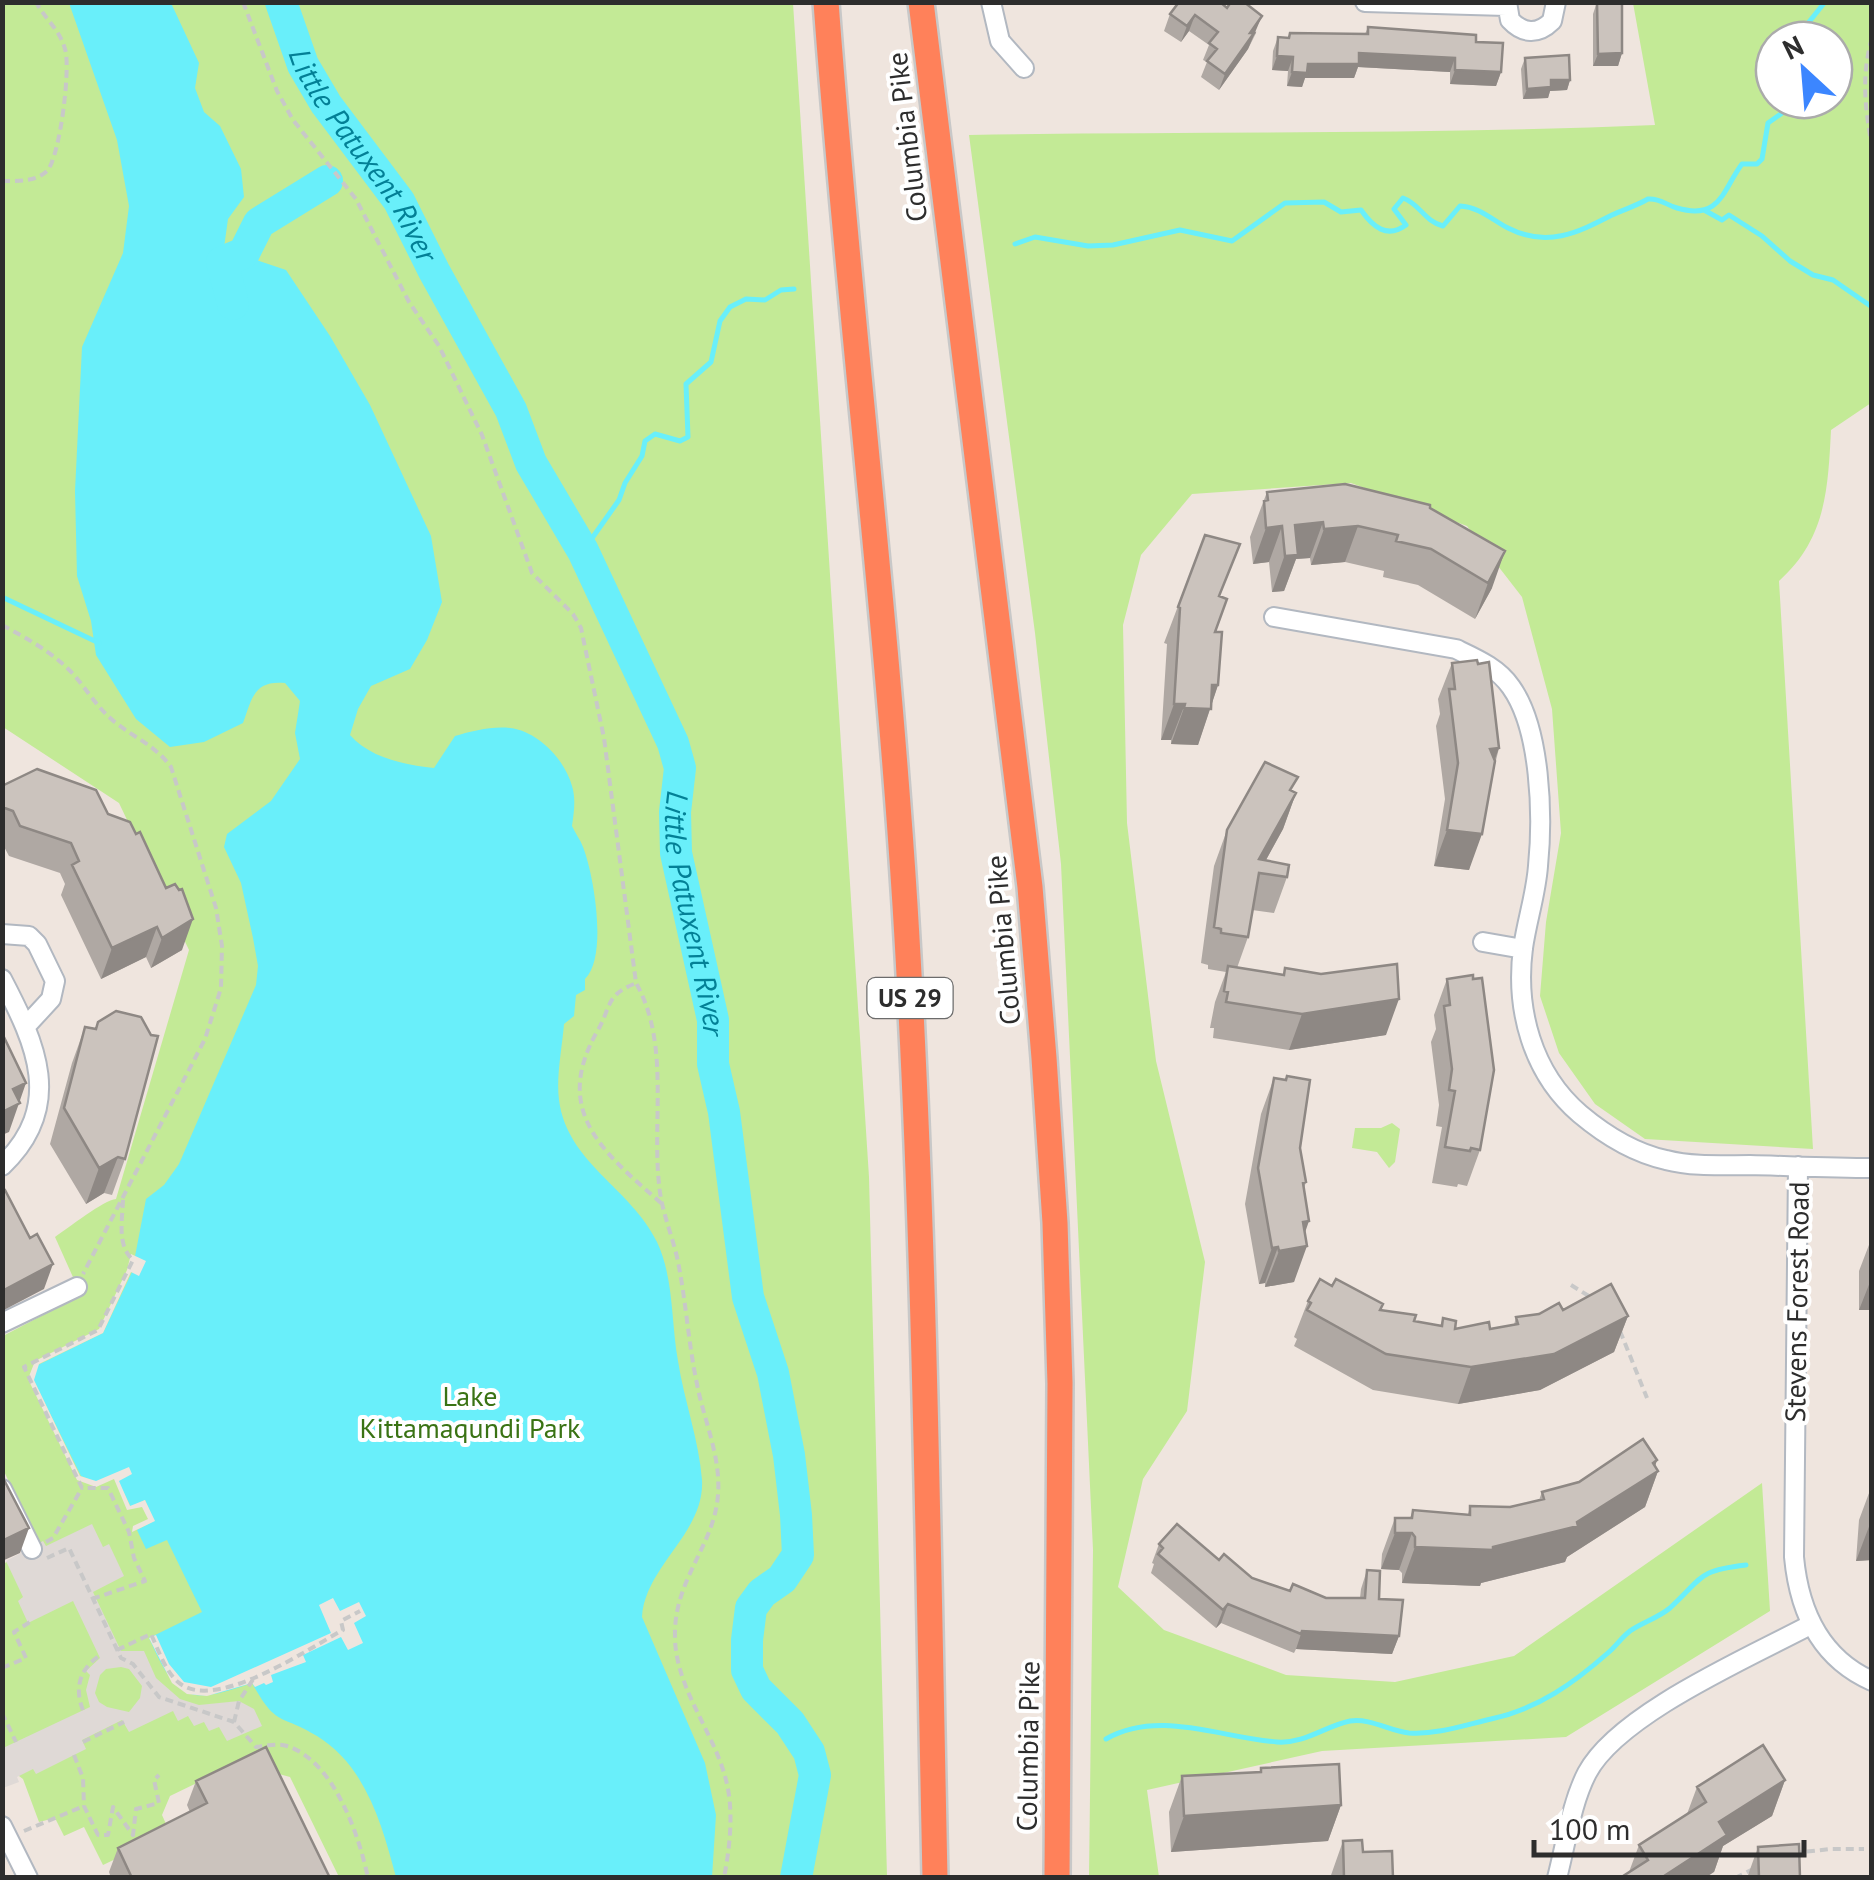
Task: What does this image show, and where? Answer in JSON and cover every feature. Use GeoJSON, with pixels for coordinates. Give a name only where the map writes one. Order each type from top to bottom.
{"type":"FeatureCollection","features":[{"type":"Feature","properties":{"kind":"highway","name":"US 29"},"geometry":{"type":"LineString","coordinates":[[826,2],[905,906],[923,1348],[935,1878]]}},
{"type":"Feature","properties":{"kind":"highway","name":"Columbia Pike"},"geometry":{"type":"LineString","coordinates":[[921,2],[1026,850],[1044,1058],[1060,1383],[1056,1878]]}},
{"type":"Feature","properties":{"kind":"street"},"geometry":{"type":"LineString","coordinates":[[990,2],[1000,41],[1024,68]]}},
{"type":"Feature","properties":{"kind":"street"},"geometry":{"type":"LineString","coordinates":[[1365,2],[1507,4],[1515,26],[1530,32],[1552,22],[1556,2]]}},
{"type":"Feature","properties":{"kind":"street","name":"Stevens Forest Road"},"geometry":{"type":"LineString","coordinates":[[1274,617],[1456,649],[1484,662],[1512,688],[1524,712],[1532,748],[1540,830],[1533,903],[1523,949],[1522,996],[1534,1050],[1554,1088],[1593,1124],[1631,1148],[1669,1162],[1798,1166],[1794,1557],[1797,1583],[1810,1624],[1836,1658],[1872,1681]]}},
{"type":"Feature","properties":{"kind":"street"},"geometry":{"type":"LineString","coordinates":[[2,934],[20,934],[38,944],[55,981],[51,999],[27,1026]]}},
{"type":"Feature","properties":{"kind":"street"},"geometry":{"type":"LineString","coordinates":[[1483,942],[1523,949]]}},
{"type":"Feature","properties":{"kind":"street"},"geometry":{"type":"LineString","coordinates":[[2,978],[27,1026],[40,1074],[38,1110],[21,1147],[2,1166]]}},
{"type":"Feature","properties":{"kind":"street"},"geometry":{"type":"LineString","coordinates":[[1798,1166],[1872,1168]]}},
{"type":"Feature","properties":{"kind":"street"},"geometry":{"type":"LineString","coordinates":[[2,1322],[77,1287]]}},
{"type":"Feature","properties":{"kind":"street"},"geometry":{"type":"LineString","coordinates":[[2,1489],[38,1546]]}},
{"type":"Feature","properties":{"kind":"street"},"geometry":{"type":"LineString","coordinates":[[1558,1878],[1587,1772],[1615,1738],[1645,1714],[1810,1624]]}},
{"type":"Feature","properties":{"kind":"street"},"geometry":{"type":"LineString","coordinates":[[6,1832],[28,1878]]}},
{"type":"Feature","properties":{"kind":"path"},"geometry":{"type":"LineString","coordinates":[[2,181],[28,180],[44,174],[52,164],[59,138],[69,67],[60,35],[36,2]]}},
{"type":"Feature","properties":{"kind":"path"},"geometry":{"type":"LineString","coordinates":[[243,2],[277,90],[294,120],[356,198],[409,302],[439,346],[482,435],[532,573],[573,614],[581,628],[604,738],[636,983],[647,1006],[656,1062],[661,1203],[677,1260],[697,1386],[718,1477],[715,1511],[682,1588],[674,1635],[680,1670],[726,1780],[730,1826],[724,1878]]}},
{"type":"Feature","properties":{"kind":"path"},"geometry":{"type":"LineString","coordinates":[[1872,38],[1864,70],[1864,98],[1872,146]]}},
{"type":"Feature","properties":{"kind":"path"},"geometry":{"type":"LineString","coordinates":[[2,625],[44,648],[116,723],[162,754],[171,766],[216,908],[222,946],[222,988],[209,1028],[77,1287]]}},
{"type":"Feature","properties":{"kind":"path"},"geometry":{"type":"LineString","coordinates":[[636,983],[614,994],[585,1052],[581,1097],[595,1140],[661,1203]]}},
{"type":"Feature","properties":{"kind":"path"},"geometry":{"type":"LineString","coordinates":[[82,1488],[24,1367],[98,1330],[133,1260],[122,1244],[124,1193]]}},
{"type":"Feature","properties":{"kind":"path"},"geometry":{"type":"LineString","coordinates":[[1571,1285],[1598,1301]]}},
{"type":"Feature","properties":{"kind":"path"},"geometry":{"type":"LineString","coordinates":[[1618,1327],[1647,1398]]}},
{"type":"Feature","properties":{"kind":"path"},"geometry":{"type":"LineString","coordinates":[[38,1546],[53,1538],[82,1488]]}},
{"type":"Feature","properties":{"kind":"path"},"geometry":{"type":"LineString","coordinates":[[82,1488],[108,1488],[129,1532],[134,1558],[145,1581],[92,1598]]}},
{"type":"Feature","properties":{"kind":"path"},"geometry":{"type":"LineString","coordinates":[[69,1548],[121,1658],[133,1664],[158,1697],[234,1722],[256,1747],[288,1746],[314,1764],[334,1787],[355,1825],[368,1878]]}},
{"type":"Feature","properties":{"kind":"path"},"geometry":{"type":"LineString","coordinates":[[117,1650],[152,1634],[176,1681],[188,1689],[206,1692],[254,1678],[344,1630],[341,1622],[360,1612]]}},
{"type":"Feature","properties":{"kind":"path"},"geometry":{"type":"LineString","coordinates":[[2,1668],[26,1658],[14,1632],[30,1622]]}},
{"type":"Feature","properties":{"kind":"path"},"geometry":{"type":"LineString","coordinates":[[83,1710],[80,1678],[88,1664],[100,1656]]}},
{"type":"Feature","properties":{"kind":"path"},"geometry":{"type":"LineString","coordinates":[[234,1722],[239,1700],[254,1678]]}},
{"type":"Feature","properties":{"kind":"path"},"geometry":{"type":"LineString","coordinates":[[2,1712],[16,1742]]}},
{"type":"Feature","properties":{"kind":"path"},"geometry":{"type":"LineString","coordinates":[[83,1742],[124,1722]]}},
{"type":"Feature","properties":{"kind":"path"},"geometry":{"type":"LineString","coordinates":[[74,1755],[83,1778],[84,1806],[98,1835],[108,1835],[113,1806],[133,1834],[136,1809],[159,1803],[154,1780],[158,1775]]}},
{"type":"Feature","properties":{"kind":"path"},"geometry":{"type":"LineString","coordinates":[[6,1832],[84,1806]]}},
{"type":"Feature","properties":{"kind":"path"},"geometry":{"type":"LineString","coordinates":[[1787,1854],[1831,1848],[1864,1849]]}},
{"type":"Feature","properties":{"kind":"path"},"geometry":{"type":"LineString","coordinates":[[1735,1878],[1753,1869]]}},
{"type":"Feature","properties":{"kind":"green space","name":"Lake Kittamaqundi Park"},"geometry":{"type":"Polygon","coordinates":[[[2,3],[793,3],[869,1177],[887,1877],[339,1877],[290,1777],[238,1763],[170,1796],[162,1815],[170,1833],[103,1865],[84,1827],[64,1836],[55,1818],[39,1822],[23,1779],[3,1764],[3,1564],[38,1545],[3,1469],[3,1336],[81,1295],[55,1237],[116,1199],[189,950],[119,803],[3,727],[2,3]]]}},
{"type":"Feature","properties":{"kind":"green space"},"geometry":{"type":"Polygon","coordinates":[[[1633,3],[1871,3],[1871,403],[1831,430],[1822,512],[1807,548],[1779,581],[1813,1149],[1645,1139],[1595,1104],[1559,1053],[1540,996],[1546,922],[1561,833],[1552,709],[1522,597],[1467,526],[1351,483],[1192,494],[1141,555],[1123,625],[1127,823],[1156,1061],[1205,1262],[1187,1411],[1143,1479],[1118,1587],[1164,1630],[1286,1675],[1395,1682],[1514,1656],[1762,1483],[1770,1611],[1566,1737],[1322,1751],[1147,1790],[1159,1877],[1089,1877],[1093,1550],[1061,864],[1035,633],[969,135],[1655,125],[1633,3]]]}},
{"type":"Feature","properties":{"kind":"green space"},"geometry":{"type":"Polygon","coordinates":[[[1392,1123],[1400,1129],[1395,1162],[1389,1168],[1377,1152],[1352,1148],[1355,1128],[1381,1128],[1392,1123]]]}},
{"type":"Feature","properties":{"kind":"shaded area"},"geometry":{"type":"Polygon","coordinates":[[[92,1524],[103,1547],[109,1544],[124,1576],[93,1592],[121,1651],[144,1651],[156,1678],[180,1699],[199,1705],[239,1701],[254,1709],[262,1726],[227,1741],[219,1727],[209,1731],[204,1722],[194,1726],[188,1716],[178,1721],[173,1711],[129,1732],[122,1720],[82,1740],[86,1749],[36,1774],[33,1769],[17,1777],[19,1782],[3,1788],[3,1748],[90,1707],[86,1690],[90,1675],[86,1671],[100,1658],[73,1601],[28,1623],[18,1601],[23,1597],[6,1561],[43,1541],[46,1546],[92,1524]],[[106,1669],[100,1675],[95,1693],[99,1702],[129,1712],[140,1698],[142,1686],[129,1669],[106,1669]]]}},
{"type":"Feature","properties":{"kind":"water"},"geometry":{"type":"Polygon","coordinates":[[[69,3],[171,3],[199,63],[195,88],[204,112],[220,126],[241,169],[244,197],[228,219],[222,262],[253,259],[286,270],[370,405],[431,536],[442,602],[427,640],[410,669],[371,686],[350,735],[378,755],[434,768],[455,736],[496,728],[520,730],[549,748],[572,786],[572,826],[591,876],[597,935],[585,990],[576,995],[574,1016],[564,1024],[559,1100],[574,1141],[646,1223],[666,1270],[678,1361],[702,1480],[694,1517],[653,1582],[642,1617],[705,1763],[716,1815],[712,1877],[396,1877],[370,1798],[334,1749],[280,1718],[252,1683],[198,1695],[177,1686],[168,1674],[149,1638],[202,1612],[167,1540],[146,1549],[137,1530],[154,1521],[145,1500],[131,1507],[118,1481],[128,1468],[96,1482],[81,1476],[33,1379],[38,1365],[103,1333],[132,1272],[146,1199],[164,1185],[179,1164],[256,985],[258,966],[253,938],[241,883],[224,847],[227,834],[271,801],[300,759],[295,733],[300,701],[285,683],[260,688],[243,723],[204,742],[170,747],[136,719],[96,655],[91,621],[77,576],[75,491],[82,347],[123,253],[129,206],[117,140],[69,3]]]}},
{"type":"Feature","properties":{"kind":"pier"},"geometry":{"type":"Polygon","coordinates":[[[131,1254],[146,1261],[139,1276],[131,1272],[103,1333],[39,1364],[34,1380],[80,1476],[96,1481],[129,1467],[132,1474],[119,1481],[130,1506],[145,1500],[155,1521],[132,1532],[133,1526],[148,1519],[142,1507],[127,1510],[114,1479],[96,1487],[77,1480],[28,1379],[35,1361],[99,1329],[131,1254]]]}},
{"type":"Feature","properties":{"kind":"pier"},"geometry":{"type":"Polygon","coordinates":[[[333,1598],[340,1611],[359,1602],[366,1616],[354,1623],[363,1643],[348,1650],[341,1637],[303,1655],[306,1662],[271,1675],[273,1682],[266,1685],[255,1687],[252,1683],[207,1696],[187,1694],[172,1683],[149,1638],[156,1635],[169,1664],[184,1682],[211,1687],[331,1633],[319,1605],[333,1598]]]}},
{"type":"Feature","properties":{"kind":"building"},"geometry":{"type":"Polygon","coordinates":[[[1179,2],[1220,2],[1227,8],[1231,2],[1244,2],[1262,16],[1225,74],[1207,61],[1217,49],[1209,43],[1218,32],[1195,15],[1187,26],[1170,14],[1179,2]]]}},
{"type":"Feature","properties":{"kind":"building"},"geometry":{"type":"Polygon","coordinates":[[[1597,2],[1622,2],[1622,53],[1598,54],[1597,2]]]}},
{"type":"Feature","properties":{"kind":"building"},"geometry":{"type":"Polygon","coordinates":[[[1368,27],[1476,35],[1476,42],[1503,43],[1501,72],[1455,70],[1455,58],[1359,53],[1359,64],[1308,64],[1307,73],[1292,72],[1293,57],[1277,56],[1278,37],[1289,38],[1290,33],[1368,34],[1368,27]]]}},
{"type":"Feature","properties":{"kind":"building"},"geometry":{"type":"Polygon","coordinates":[[[1569,55],[1570,80],[1551,80],[1551,87],[1527,89],[1525,58],[1569,55]]]}},
{"type":"Feature","properties":{"kind":"building"},"geometry":{"type":"Polygon","coordinates":[[[1345,484],[1430,505],[1505,551],[1488,583],[1431,549],[1396,541],[1398,535],[1358,526],[1324,529],[1323,522],[1295,525],[1298,555],[1285,556],[1282,526],[1266,528],[1267,492],[1345,484]]]}},
{"type":"Feature","properties":{"kind":"building"},"geometry":{"type":"Polygon","coordinates":[[[1205,535],[1240,544],[1219,596],[1227,599],[1215,632],[1222,632],[1218,685],[1212,685],[1211,709],[1184,708],[1185,704],[1174,704],[1178,607],[1205,535]]]}},
{"type":"Feature","properties":{"kind":"building"},"geometry":{"type":"Polygon","coordinates":[[[1477,660],[1478,664],[1489,662],[1499,748],[1490,749],[1495,761],[1482,834],[1447,830],[1458,763],[1449,689],[1455,689],[1452,663],[1477,660]]]}},
{"type":"Feature","properties":{"kind":"building"},"geometry":{"type":"Polygon","coordinates":[[[1265,762],[1298,777],[1290,790],[1296,793],[1259,859],[1289,865],[1287,877],[1259,873],[1248,937],[1221,933],[1221,929],[1214,927],[1227,830],[1265,762]]]}},
{"type":"Feature","properties":{"kind":"building"},"geometry":{"type":"Polygon","coordinates":[[[37,769],[96,790],[108,814],[130,822],[136,834],[140,832],[166,888],[175,884],[182,889],[193,919],[162,938],[157,927],[112,948],[72,865],[79,861],[71,843],[20,826],[13,811],[2,807],[2,786],[37,769]]]}},
{"type":"Feature","properties":{"kind":"building"},"geometry":{"type":"Polygon","coordinates":[[[1397,964],[1399,999],[1302,1014],[1226,1002],[1228,966],[1284,975],[1285,968],[1321,974],[1397,964]]]}},
{"type":"Feature","properties":{"kind":"building"},"geometry":{"type":"Polygon","coordinates":[[[1473,975],[1473,979],[1482,978],[1494,1070],[1480,1150],[1470,1151],[1445,1147],[1455,1091],[1449,1090],[1452,1069],[1444,1006],[1450,1005],[1447,979],[1473,975]]]}},
{"type":"Feature","properties":{"kind":"building"},"geometry":{"type":"Polygon","coordinates":[[[116,1011],[141,1017],[151,1035],[158,1036],[125,1159],[118,1157],[99,1168],[64,1108],[85,1027],[96,1029],[98,1022],[116,1011]]]}},
{"type":"Feature","properties":{"kind":"building"},"geometry":{"type":"Polygon","coordinates":[[[2,1033],[26,1083],[13,1089],[20,1103],[2,1112],[2,1033]]]}},
{"type":"Feature","properties":{"kind":"building"},"geometry":{"type":"Polygon","coordinates":[[[1287,1076],[1310,1080],[1300,1148],[1309,1221],[1303,1222],[1307,1246],[1279,1251],[1278,1247],[1272,1248],[1258,1168],[1274,1078],[1286,1080],[1287,1076]]]}},
{"type":"Feature","properties":{"kind":"building"},"geometry":{"type":"Polygon","coordinates":[[[5,1190],[30,1238],[37,1234],[53,1264],[2,1291],[2,1191],[5,1190]]]}},
{"type":"Feature","properties":{"kind":"building"},"geometry":{"type":"Polygon","coordinates":[[[1320,1279],[1332,1286],[1336,1279],[1383,1304],[1380,1310],[1416,1315],[1414,1321],[1442,1326],[1443,1318],[1456,1321],[1455,1329],[1489,1322],[1490,1329],[1518,1324],[1516,1317],[1539,1314],[1559,1303],[1563,1310],[1611,1284],[1628,1316],[1554,1354],[1471,1367],[1386,1354],[1307,1310],[1320,1279]]]}},
{"type":"Feature","properties":{"kind":"building"},"geometry":{"type":"Polygon","coordinates":[[[1643,1439],[1657,1460],[1653,1463],[1658,1471],[1577,1522],[1578,1526],[1493,1550],[1415,1547],[1412,1533],[1395,1533],[1395,1518],[1412,1518],[1413,1510],[1470,1515],[1470,1506],[1510,1507],[1544,1499],[1542,1492],[1579,1482],[1643,1439]]]}},
{"type":"Feature","properties":{"kind":"building"},"geometry":{"type":"Polygon","coordinates":[[[2,1476],[29,1528],[2,1541],[2,1476]]]}},
{"type":"Feature","properties":{"kind":"building"},"geometry":{"type":"Polygon","coordinates":[[[1177,1524],[1219,1560],[1224,1554],[1252,1578],[1290,1591],[1293,1584],[1326,1598],[1365,1598],[1367,1570],[1380,1571],[1379,1599],[1403,1600],[1399,1636],[1302,1631],[1301,1634],[1228,1604],[1223,1610],[1158,1554],[1163,1548],[1159,1544],[1177,1524]]]}},
{"type":"Feature","properties":{"kind":"building"},"geometry":{"type":"Polygon","coordinates":[[[1763,1745],[1785,1780],[1719,1822],[1727,1835],[1661,1878],[1620,1878],[1648,1860],[1639,1845],[1706,1802],[1697,1787],[1763,1745]]]}},
{"type":"Feature","properties":{"kind":"building"},"geometry":{"type":"Polygon","coordinates":[[[266,1747],[330,1878],[132,1878],[118,1848],[207,1803],[196,1781],[266,1747]]]}},
{"type":"Feature","properties":{"kind":"building"},"geometry":{"type":"Polygon","coordinates":[[[1339,1764],[1341,1805],[1184,1816],[1182,1776],[1339,1764]]]}},
{"type":"Feature","properties":{"kind":"building"},"geometry":{"type":"Polygon","coordinates":[[[1362,1840],[1363,1852],[1392,1851],[1393,1878],[1344,1878],[1343,1841],[1362,1840]]]}},
{"type":"Feature","properties":{"kind":"building"},"geometry":{"type":"Polygon","coordinates":[[[1799,1844],[1800,1878],[1759,1878],[1758,1847],[1799,1844]]]}},
{"type":"Feature","properties":{"kind":"waterway","name":"Little Patuxent River"},"geometry":{"type":"LineString","coordinates":[[281,2],[303,65],[326,104],[399,201],[511,410],[531,463],[583,551],[673,743],[680,768],[676,853],[713,1020],[713,1064],[724,1112],[748,1297],[773,1373],[796,1515],[798,1555],[782,1579],[762,1593],[751,1608],[747,1640],[747,1670],[756,1689],[790,1723],[809,1752],[815,1775],[796,1878]]}},
{"type":"Feature","properties":{"kind":"waterway"},"geometry":{"type":"LineString","coordinates":[[1811,20],[1825,2]]}},
{"type":"Feature","properties":{"kind":"waterway"},"geometry":{"type":"LineString","coordinates":[[1015,244],[1035,237],[1088,246],[1113,245],[1180,230],[1232,241],[1285,203],[1324,202],[1341,212],[1361,210],[1376,226],[1393,231],[1406,225],[1394,209],[1403,198],[1443,226],[1460,206],[1480,211],[1522,234],[1562,236],[1648,199],[1692,211],[1712,206],[1742,164],[1757,164],[1762,159],[1768,123],[1772,120]]}},
{"type":"Feature","properties":{"kind":"waterway"},"geometry":{"type":"LineString","coordinates":[[233,304],[222,262],[244,253],[259,223],[327,181]]}},
{"type":"Feature","properties":{"kind":"waterway"},"geometry":{"type":"LineString","coordinates":[[1704,210],[1722,220],[1729,215],[1762,236],[1790,261],[1813,275],[1833,280],[1872,307]]}},
{"type":"Feature","properties":{"kind":"waterway"},"geometry":{"type":"LineString","coordinates":[[583,551],[619,500],[642,456],[645,441],[655,434],[680,441],[688,437],[686,384],[711,362],[720,321],[730,307],[746,299],[765,300],[781,290],[794,289]]}},
{"type":"Feature","properties":{"kind":"waterway"},"geometry":{"type":"LineString","coordinates":[[2,597],[99,643]]}},
{"type":"Feature","properties":{"kind":"waterway"},"geometry":{"type":"LineString","coordinates":[[1106,1739],[1126,1730],[1169,1726],[1287,1742],[1350,1721],[1419,1733],[1508,1715],[1569,1684],[1630,1631],[1670,1608],[1702,1577],[1746,1565]]}}]}
